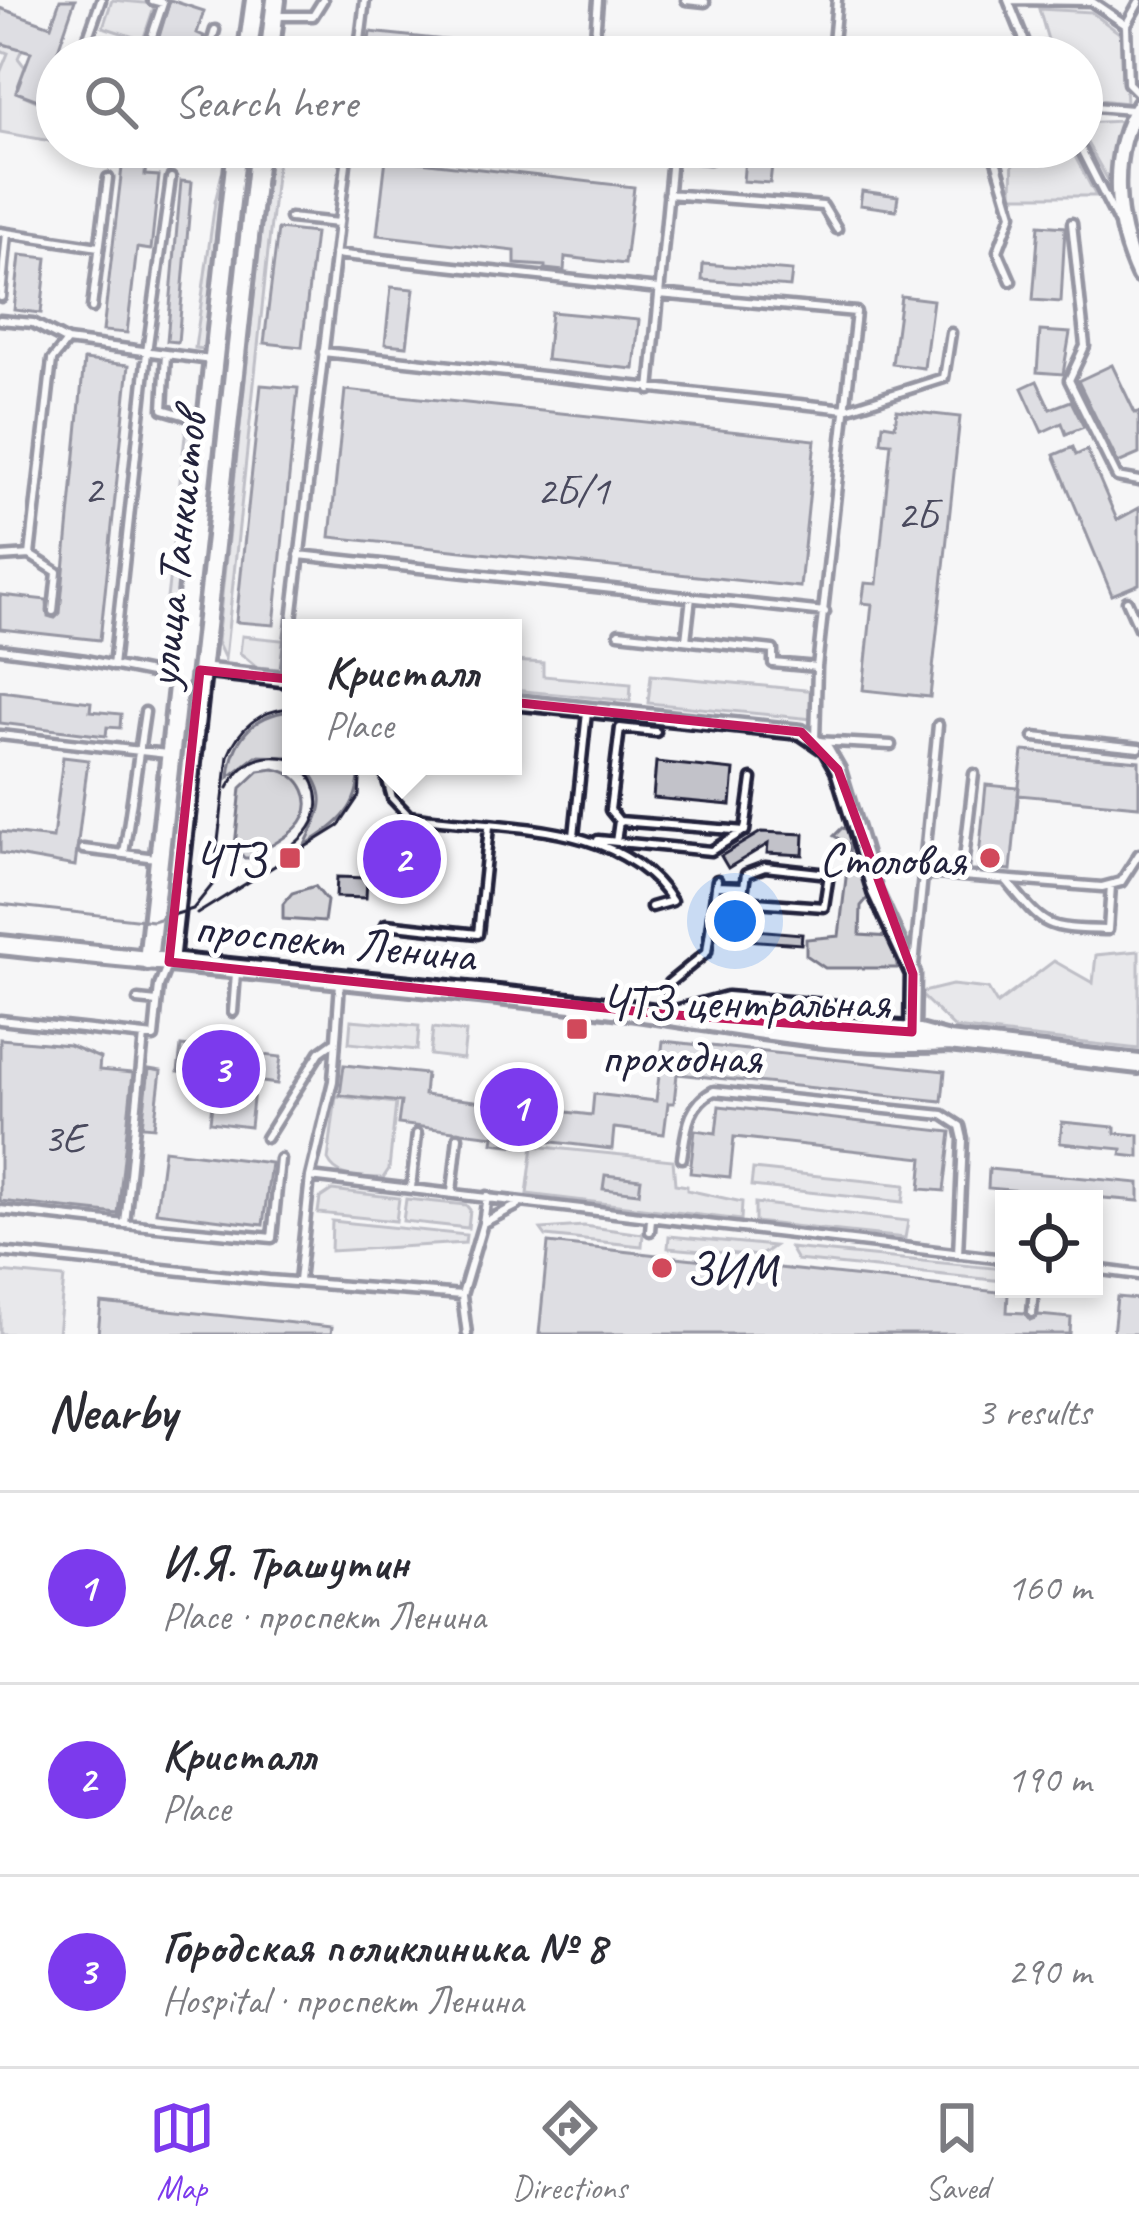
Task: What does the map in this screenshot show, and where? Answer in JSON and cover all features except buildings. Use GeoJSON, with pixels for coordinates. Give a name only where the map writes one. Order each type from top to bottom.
{"type":"FeatureCollection","features":[{"type":"Feature","properties":{"kind":"main road"},"geometry":{"type":"LineString","coordinates":[[250,36],[254,0]]}},
{"type":"Feature","properties":{"kind":"main road","name":"улица Танкистов"},"geometry":{"type":"LineString","coordinates":[[148,961],[234,168]]}},
{"type":"Feature","properties":{"kind":"main road","name":"улица Танкистов"},"geometry":{"type":"LineString","coordinates":[[169,962],[257,168]]}},
{"type":"Feature","properties":{"kind":"main road"},"geometry":{"type":"LineString","coordinates":[[180,673],[200,670]]}},
{"type":"Feature","properties":{"kind":"main road","name":"проспект Ленина"},"geometry":{"type":"LineString","coordinates":[[0,945],[662,1013],[870,1029],[906,1038],[1139,1064]]}},
{"type":"Feature","properties":{"kind":"main road","name":"проспект Ленина"},"geometry":{"type":"LineString","coordinates":[[870,1029],[906,1038]]}},
{"type":"Feature","properties":{"kind":"street"},"geometry":{"type":"LineString","coordinates":[[1137,107],[1121,152],[1119,197],[1122,231],[1139,277]]}},
{"type":"Feature","properties":{"kind":"street"},"geometry":{"type":"LineString","coordinates":[[200,670],[282,679]]}},
{"type":"Feature","properties":{"kind":"street"},"geometry":{"type":"LineString","coordinates":[[522,703],[801,732],[826,749],[838,770],[875,892],[913,974],[906,1038]]}},
{"type":"Feature","properties":{"kind":"lane"},"geometry":{"type":"LineString","coordinates":[[88,36],[101,0]]}},
{"type":"Feature","properties":{"kind":"lane"},"geometry":{"type":"LineString","coordinates":[[152,0],[163,4],[152,36]]}},
{"type":"Feature","properties":{"kind":"lane"},"geometry":{"type":"LineString","coordinates":[[275,8],[313,16],[323,0]]}},
{"type":"Feature","properties":{"kind":"lane"},"geometry":{"type":"LineString","coordinates":[[361,36],[365,0]]}},
{"type":"Feature","properties":{"kind":"lane"},"geometry":{"type":"LineString","coordinates":[[596,36],[598,0]]}},
{"type":"Feature","properties":{"kind":"lane"},"geometry":{"type":"LineString","coordinates":[[686,0],[705,2]]}},
{"type":"Feature","properties":{"kind":"lane"},"geometry":{"type":"LineString","coordinates":[[834,36],[838,0]]}},
{"type":"Feature","properties":{"kind":"lane"},"geometry":{"type":"LineString","coordinates":[[1023,36],[1010,1],[1091,2],[1126,25]]}},
{"type":"Feature","properties":{"kind":"lane"},"geometry":{"type":"LineString","coordinates":[[1139,2],[1126,25],[1128,83],[1139,94]]}},
{"type":"Feature","properties":{"kind":"lane"},"geometry":{"type":"LineString","coordinates":[[213,36],[215,30]]}},
{"type":"Feature","properties":{"kind":"lane"},"geometry":{"type":"LineString","coordinates":[[1103,106],[1137,107]]}},
{"type":"Feature","properties":{"kind":"lane"},"geometry":{"type":"LineString","coordinates":[[292,619],[345,168]]}},
{"type":"Feature","properties":{"kind":"lane"},"geometry":{"type":"LineString","coordinates":[[650,390],[670,168]]}},
{"type":"Feature","properties":{"kind":"lane"},"geometry":{"type":"LineString","coordinates":[[998,168],[1012,214],[998,251],[1011,281]]}},
{"type":"Feature","properties":{"kind":"lane"},"geometry":{"type":"LineString","coordinates":[[1090,168],[1122,231]]}},
{"type":"Feature","properties":{"kind":"lane"},"geometry":{"type":"LineString","coordinates":[[92,308],[108,178]]}},
{"type":"Feature","properties":{"kind":"lane"},"geometry":{"type":"LineString","coordinates":[[113,666],[171,178]]}},
{"type":"Feature","properties":{"kind":"lane"},"geometry":{"type":"LineString","coordinates":[[668,194],[823,206],[837,230]]}},
{"type":"Feature","properties":{"kind":"lane"},"geometry":{"type":"LineString","coordinates":[[290,218],[338,223]]}},
{"type":"Feature","properties":{"kind":"lane"},"geometry":{"type":"LineString","coordinates":[[1072,223],[1085,346],[1069,380],[1117,477],[1139,482]]}},
{"type":"Feature","properties":{"kind":"lane"},"geometry":{"type":"LineString","coordinates":[[1,298],[3,232],[99,247]]}},
{"type":"Feature","properties":{"kind":"lane"},"geometry":{"type":"LineString","coordinates":[[334,254],[856,312],[817,667],[815,741],[891,745]]}},
{"type":"Feature","properties":{"kind":"lane"},"geometry":{"type":"LineString","coordinates":[[0,320],[34,323],[67,341],[213,360]]}},
{"type":"Feature","properties":{"kind":"lane"},"geometry":{"type":"LineString","coordinates":[[323,352],[846,409],[944,378],[950,333]]}},
{"type":"Feature","properties":{"kind":"lane"},"geometry":{"type":"LineString","coordinates":[[30,555],[52,361],[67,341]]}},
{"type":"Feature","properties":{"kind":"lane"},"geometry":{"type":"LineString","coordinates":[[166,354],[163,409],[207,422]]}},
{"type":"Feature","properties":{"kind":"lane"},"geometry":{"type":"LineString","coordinates":[[0,557],[30,555],[57,572],[52,611]]}},
{"type":"Feature","properties":{"kind":"lane"},"geometry":{"type":"LineString","coordinates":[[299,555],[825,612]]}},
{"type":"Feature","properties":{"kind":"lane"},"geometry":{"type":"LineString","coordinates":[[686,640],[691,597]]}},
{"type":"Feature","properties":{"kind":"lane"},"geometry":{"type":"LineString","coordinates":[[1127,601],[1139,627]]}},
{"type":"Feature","properties":{"kind":"lane"},"geometry":{"type":"LineString","coordinates":[[619,633],[773,650],[772,663],[817,667]]}},
{"type":"Feature","properties":{"kind":"lane"},"geometry":{"type":"LineString","coordinates":[[0,649],[180,673]]}},
{"type":"Feature","properties":{"kind":"lane"},"geometry":{"type":"LineString","coordinates":[[574,836],[587,709]]}},
{"type":"Feature","properties":{"kind":"lane"},"geometry":{"type":"LineString","coordinates":[[124,854],[145,712]]}},
{"type":"Feature","properties":{"kind":"lane"},"geometry":{"type":"LineString","coordinates":[[913,974],[938,725]]}},
{"type":"Feature","properties":{"kind":"lane"},"geometry":{"type":"LineString","coordinates":[[656,733],[620,728],[610,810],[619,821],[745,831]]}},
{"type":"Feature","properties":{"kind":"lane"},"geometry":{"type":"LineString","coordinates":[[0,735],[171,754]]}},
{"type":"Feature","properties":{"kind":"lane"},"geometry":{"type":"LineString","coordinates":[[1034,736],[1139,748]]}},
{"type":"Feature","properties":{"kind":"lane"},"geometry":{"type":"LineString","coordinates":[[962,876],[974,774]]}},
{"type":"Feature","properties":{"kind":"lane"},"geometry":{"type":"LineString","coordinates":[[386,775],[392,797],[409,816],[711,850],[745,831]]}},
{"type":"Feature","properties":{"kind":"lane"},"geometry":{"type":"LineString","coordinates":[[745,831],[752,779]]}},
{"type":"Feature","properties":{"kind":"lane"},"geometry":{"type":"LineString","coordinates":[[616,842],[619,821]]}},
{"type":"Feature","properties":{"kind":"lane"},"geometry":{"type":"LineString","coordinates":[[386,924],[478,934],[489,827]]}},
{"type":"Feature","properties":{"kind":"lane"},"geometry":{"type":"LineString","coordinates":[[589,839],[648,869],[671,901],[651,907]]}},
{"type":"Feature","properties":{"kind":"lane"},"geometry":{"type":"LineString","coordinates":[[83,849],[160,859]]}},
{"type":"Feature","properties":{"kind":"lane"},"geometry":{"type":"LineString","coordinates":[[924,873],[1111,885],[1121,882],[1139,854]]}},
{"type":"Feature","properties":{"kind":"lane"},"geometry":{"type":"LineString","coordinates":[[765,867],[829,874],[824,907],[741,901],[744,887],[746,874],[765,867]]}},
{"type":"Feature","properties":{"kind":"lane"},"geometry":{"type":"LineString","coordinates":[[1006,880],[1040,921],[1055,928],[1108,930],[1111,885]]}},
{"type":"Feature","properties":{"kind":"lane"},"geometry":{"type":"LineString","coordinates":[[744,887],[716,883],[707,952],[669,983],[662,1013],[728,996],[851,1006],[870,1029]]}},
{"type":"Feature","properties":{"kind":"lane"},"geometry":{"type":"LineString","coordinates":[[148,961],[158,986]]}},
{"type":"Feature","properties":{"kind":"lane"},"geometry":{"type":"LineString","coordinates":[[0,1020],[154,1037],[158,986],[169,962]]}},
{"type":"Feature","properties":{"kind":"lane"},"geometry":{"type":"LineString","coordinates":[[232,1012],[237,969]]}},
{"type":"Feature","properties":{"kind":"lane"},"geometry":{"type":"LineString","coordinates":[[299,1283],[310,1178],[333,1081],[340,980]]}},
{"type":"Feature","properties":{"kind":"lane"},"geometry":{"type":"LineString","coordinates":[[138,1000],[157,1002]]}},
{"type":"Feature","properties":{"kind":"lane"},"geometry":{"type":"LineString","coordinates":[[125,1224],[144,1036]]}},
{"type":"Feature","properties":{"kind":"lane"},"geometry":{"type":"LineString","coordinates":[[266,1138],[320,1052],[334,1042]]}},
{"type":"Feature","properties":{"kind":"lane"},"geometry":{"type":"LineString","coordinates":[[682,1158],[692,1109],[713,1091],[943,1115],[960,1126],[963,1138],[958,1254]]}},
{"type":"Feature","properties":{"kind":"lane"},"geometry":{"type":"LineString","coordinates":[[411,1188],[416,1134]]}},
{"type":"Feature","properties":{"kind":"lane"},"geometry":{"type":"LineString","coordinates":[[452,1192],[458,1137]]}},
{"type":"Feature","properties":{"kind":"lane"},"geometry":{"type":"LineString","coordinates":[[0,1210],[272,1238],[280,1159]]}},
{"type":"Feature","properties":{"kind":"lane"},"geometry":{"type":"LineString","coordinates":[[310,1178],[995,1258]]}},
{"type":"Feature","properties":{"kind":"lane"},"geometry":{"type":"LineString","coordinates":[[467,1334],[462,1295],[484,1223],[487,1196]]}},
{"type":"Feature","properties":{"kind":"lane"},"geometry":{"type":"LineString","coordinates":[[484,1223],[521,1204]]}},
{"type":"Feature","properties":{"kind":"lane"},"geometry":{"type":"LineString","coordinates":[[650,1231],[651,1219]]}},
{"type":"Feature","properties":{"kind":"lane"},"geometry":{"type":"LineString","coordinates":[[0,1252],[462,1295]]}},
{"type":"Feature","properties":{"kind":"lane"},"geometry":{"type":"LineString","coordinates":[[1103,1271],[1139,1275]]}},
{"type":"Feature","properties":{"kind":"lane"},"geometry":{"type":"LineString","coordinates":[[1032,1312],[1033,1298]]}},
{"type":"Feature","properties":{"kind":"highlighted area"},"geometry":{"type":"Polygon","coordinates":[[[200,670],[801,732],[838,770],[913,974],[912,1032],[662,1014],[169,962],[200,670]]]}},
{"type":"Feature","properties":{"kind":"shaded area"},"geometry":{"type":"Polygon","coordinates":[[[112,0],[155,4],[144,36],[103,27],[112,0]]]}},
{"type":"Feature","properties":{"kind":"shaded area"},"geometry":{"type":"Polygon","coordinates":[[[1039,9],[1091,12],[1122,35],[1126,103],[1103,100],[1103,36],[1047,36],[1039,9]]]}},
{"type":"Feature","properties":{"kind":"shaded area"},"geometry":{"type":"Polygon","coordinates":[[[0,43],[22,49],[18,58],[25,67],[16,92],[36,101],[36,138],[0,132],[0,73],[8,53],[0,50],[0,43]]]}},
{"type":"Feature","properties":{"kind":"shaded area"},"geometry":{"type":"Polygon","coordinates":[[[1121,121],[1113,189],[1101,168],[1103,122],[1121,121]]]}},
{"type":"Feature","properties":{"kind":"shaded area"},"geometry":{"type":"Polygon","coordinates":[[[268,168],[277,168],[225,659],[217,642],[268,168]]]}},
{"type":"Feature","properties":{"kind":"shaded area"},"geometry":{"type":"Polygon","coordinates":[[[1013,168],[1081,168],[1096,196],[1012,196],[1013,168]]]}},
{"type":"Feature","properties":{"kind":"shaded area"},"geometry":{"type":"Polygon","coordinates":[[[222,173],[204,349],[195,348],[215,202],[222,173]]]}},
{"type":"Feature","properties":{"kind":"shaded area"},"geometry":{"type":"Polygon","coordinates":[[[186,427],[195,428],[174,629],[164,626],[186,427]]]}},
{"type":"Feature","properties":{"kind":"shaded area"},"geometry":{"type":"Polygon","coordinates":[[[242,636],[282,640],[282,669],[257,667],[240,653],[242,636]]]}},
{"type":"Feature","properties":{"kind":"shaded area"},"geometry":{"type":"Polygon","coordinates":[[[522,662],[543,663],[543,676],[631,684],[630,701],[522,691],[522,662]]]}},
{"type":"Feature","properties":{"kind":"shaded area"},"geometry":{"type":"Polygon","coordinates":[[[651,675],[816,691],[813,719],[648,703],[651,675]]]}},
{"type":"Feature","properties":{"kind":"shaded area"},"geometry":{"type":"Polygon","coordinates":[[[282,712],[282,757],[256,756],[229,777],[234,752],[246,732],[282,712]]]}},
{"type":"Feature","properties":{"kind":"shaded area"},"geometry":{"type":"Polygon","coordinates":[[[274,769],[292,776],[302,785],[306,813],[281,840],[244,858],[235,846],[241,788],[259,771],[274,769]]]}},
{"type":"Feature","properties":{"kind":"shaded area"},"geometry":{"type":"Polygon","coordinates":[[[359,775],[359,780],[345,814],[305,845],[321,806],[314,777],[359,775]]]}},
{"type":"Feature","properties":{"kind":"shaded area"},"geometry":{"type":"Polygon","coordinates":[[[842,828],[854,831],[859,867],[864,868],[870,895],[861,906],[860,935],[890,937],[898,968],[825,968],[806,955],[806,939],[839,936],[850,845],[834,836],[842,828]]]}},
{"type":"Feature","properties":{"kind":"shaded area"},"geometry":{"type":"Polygon","coordinates":[[[315,886],[327,901],[324,922],[283,919],[283,904],[292,893],[315,886]]]}},
{"type":"Feature","properties":{"kind":"shaded area"},"geometry":{"type":"Polygon","coordinates":[[[1139,951],[1139,1049],[955,1028],[919,993],[952,985],[988,989],[997,1004],[1054,961],[1093,983],[1096,955],[1139,951]]]}},
{"type":"Feature","properties":{"kind":"shaded area"},"geometry":{"type":"Polygon","coordinates":[[[351,1020],[419,1026],[417,1050],[349,1043],[351,1020]]]}},
{"type":"Feature","properties":{"kind":"shaded area"},"geometry":{"type":"Polygon","coordinates":[[[433,1028],[466,1032],[463,1059],[430,1055],[433,1028]]]}},
{"type":"Feature","properties":{"kind":"shaded area"},"geometry":{"type":"Polygon","coordinates":[[[336,1096],[396,1103],[389,1169],[383,1178],[344,1174],[328,1160],[336,1096]]]}},
{"type":"Feature","properties":{"kind":"shaded area"},"geometry":{"type":"Polygon","coordinates":[[[533,1146],[673,1160],[675,1184],[742,1202],[741,1220],[527,1194],[533,1146]]]}},
{"type":"Feature","properties":{"kind":"shaded area"},"geometry":{"type":"Polygon","coordinates":[[[753,1169],[905,1185],[903,1202],[751,1186],[753,1169]]]}},
{"type":"Feature","properties":{"kind":"shaded area"},"geometry":{"type":"Polygon","coordinates":[[[332,1190],[399,1198],[396,1221],[318,1213],[320,1198],[332,1190]]]}},
{"type":"Feature","properties":{"kind":"shaded area"},"geometry":{"type":"Polygon","coordinates":[[[406,1199],[466,1205],[468,1228],[403,1221],[406,1199]]]}},
{"type":"Feature","properties":{"kind":"shaded area"},"geometry":{"type":"Polygon","coordinates":[[[755,1203],[908,1221],[905,1238],[755,1222],[755,1203]]]}},
{"type":"Feature","properties":{"kind":"shaded area"},"geometry":{"type":"Polygon","coordinates":[[[332,1221],[466,1235],[465,1243],[331,1251],[332,1221]]]}},
{"type":"Feature","properties":{"kind":"shaded area"},"geometry":{"type":"Polygon","coordinates":[[[584,1226],[643,1234],[642,1246],[546,1236],[541,1229],[584,1226]]]}},
{"type":"Feature","properties":{"kind":"shaded area"},"geometry":{"type":"Polygon","coordinates":[[[669,1236],[774,1246],[760,1256],[668,1248],[669,1236]]]}},
{"type":"Feature","properties":{"kind":"shaded area"},"geometry":{"type":"Polygon","coordinates":[[[790,1248],[995,1268],[995,1280],[797,1260],[790,1248]]]}},
{"type":"Feature","properties":{"kind":"shaded area"},"geometry":{"type":"Polygon","coordinates":[[[0,1272],[64,1278],[58,1334],[0,1334],[0,1272]]]}},
{"type":"Feature","properties":{"kind":"tram line"},"geometry":{"type":"LineString","coordinates":[[0,904],[153,921],[193,909],[213,884],[228,756],[245,729],[282,709]]}},
{"type":"Feature","properties":{"kind":"tram line"},"geometry":{"type":"LineString","coordinates":[[228,788],[239,771],[254,761],[282,758]]}},
{"type":"Feature","properties":{"kind":"tram line"},"geometry":{"type":"LineString","coordinates":[[293,845],[315,817],[317,797],[309,775]]}},
{"type":"Feature","properties":{"kind":"tram line"},"geometry":{"type":"LineString","coordinates":[[197,914],[339,826],[359,796],[360,775]]}},
{"type":"Feature","properties":{"kind":"place","name":"ЧТЗ"},"geometry":{"type":"Point","coordinates":[290,858]}},
{"type":"Feature","properties":{"kind":"place","name":"Столовая"},"geometry":{"type":"Point","coordinates":[990,858]}},
{"type":"Feature","properties":{"kind":"place","name":"Кристалл"},"geometry":{"type":"Point","coordinates":[402,859]}},
{"type":"Feature","properties":{"kind":"place","name":"ЧТЗ центральная проходная"},"geometry":{"type":"Point","coordinates":[577,1029]}},
{"type":"Feature","properties":{"kind":"place","name":"Городская поликлиника № 8"},"geometry":{"type":"Point","coordinates":[221,1069]}},
{"type":"Feature","properties":{"kind":"place","name":"И.Я. Трашутин"},"geometry":{"type":"Point","coordinates":[519,1107]}},
{"type":"Feature","properties":{"kind":"place","name":"ЗИМ"},"geometry":{"type":"Point","coordinates":[662,1268]}}]}
